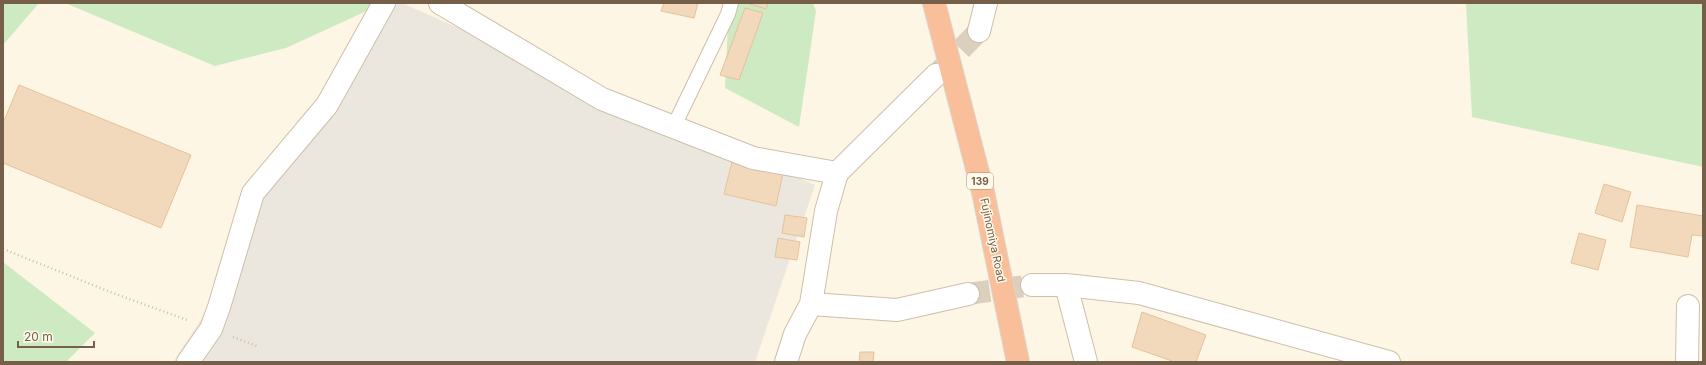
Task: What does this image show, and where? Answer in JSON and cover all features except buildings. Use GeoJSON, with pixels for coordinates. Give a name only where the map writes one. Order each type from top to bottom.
{"type":"FeatureCollection","features":[{"type":"Feature","properties":{"kind":"highway","name":"Fujinomiya Road"},"geometry":{"type":"LineString","coordinates":[[934,5],[983,192],[1018,362]]}},
{"type":"Feature","properties":{"kind":"street"},"geometry":{"type":"LineString","coordinates":[[188,362],[211,329],[220,308],[253,193],[327,105],[384,3]]}},
{"type":"Feature","properties":{"kind":"street"},"geometry":{"type":"LineString","coordinates":[[440,3],[602,99],[752,158],[837,173]]}},
{"type":"Feature","properties":{"kind":"street"},"geometry":{"type":"LineString","coordinates":[[979,31],[986,3]]}},
{"type":"Feature","properties":{"kind":"street"},"geometry":{"type":"LineString","coordinates":[[786,362],[795,334],[811,304],[826,211],[837,173],[936,75]]}},
{"type":"Feature","properties":{"kind":"street"},"geometry":{"type":"LineString","coordinates":[[1032,285],[1066,285],[1139,293],[1389,362]]}},
{"type":"Feature","properties":{"kind":"street"},"geometry":{"type":"LineString","coordinates":[[1066,285],[1086,362]]}},
{"type":"Feature","properties":{"kind":"street"},"geometry":{"type":"LineString","coordinates":[[811,304],[897,310],[968,294]]}},
{"type":"Feature","properties":{"kind":"street"},"geometry":{"type":"LineString","coordinates":[[1687,362],[1688,306]]}},
{"type":"Feature","properties":{"kind":"lane"},"geometry":{"type":"LineString","coordinates":[[673,128],[728,14],[731,3]]}},
{"type":"Feature","properties":{"kind":"path"},"geometry":{"type":"LineString","coordinates":[[3,249],[113,293],[257,346]]}},
{"type":"Feature","properties":{"kind":"shaded area"},"geometry":{"type":"Polygon","coordinates":[[[392,3],[402,3],[815,185],[755,362],[173,362],[227,280],[249,206],[392,3]]]}},
{"type":"Feature","properties":{"kind":"green space"},"geometry":{"type":"Polygon","coordinates":[[[3,3],[39,3],[3,45],[3,3]]]}},
{"type":"Feature","properties":{"kind":"green space"},"geometry":{"type":"Polygon","coordinates":[[[65,3],[384,3],[286,48],[215,66],[65,3]]]}},
{"type":"Feature","properties":{"kind":"green space"},"geometry":{"type":"Polygon","coordinates":[[[729,3],[813,3],[816,11],[799,127],[725,88],[729,3]]]}},
{"type":"Feature","properties":{"kind":"green space"},"geometry":{"type":"Polygon","coordinates":[[[1466,3],[1703,3],[1703,167],[1472,117],[1466,3]]]}},
{"type":"Feature","properties":{"kind":"green space"},"geometry":{"type":"Polygon","coordinates":[[[3,262],[95,333],[66,362],[3,362],[3,262]]]}},
{"type":"Feature","properties":{"kind":"tunnel"},"geometry":{"type":"LineString","coordinates":[[938,73],[979,31]]}},
{"type":"Feature","properties":{"kind":"tunnel"},"geometry":{"type":"LineString","coordinates":[[968,294],[1032,285]]}}]}
